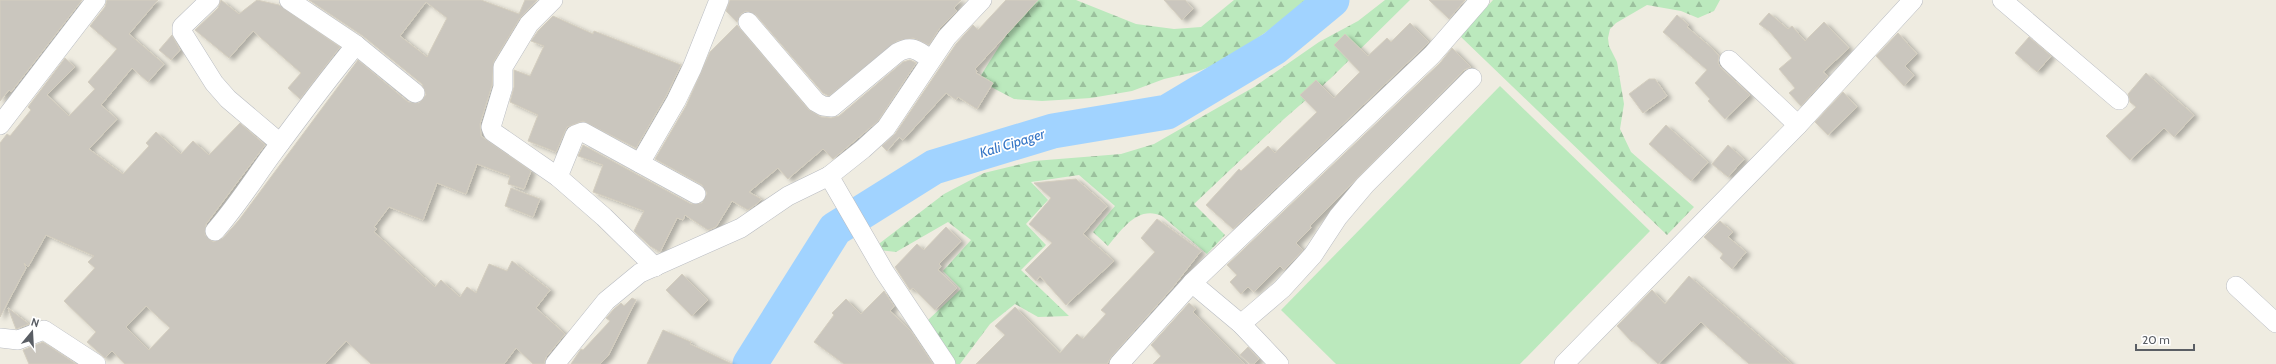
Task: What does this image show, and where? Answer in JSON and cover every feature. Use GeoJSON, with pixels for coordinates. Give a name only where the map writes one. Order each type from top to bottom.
{"type":"FeatureCollection","features":[{"type":"Feature","properties":{"kind":"street"},"geometry":{"type":"LineString","coordinates":[[2,116],[96,0]]}},
{"type":"Feature","properties":{"kind":"street"},"geometry":{"type":"LineString","coordinates":[[210,0],[182,27],[182,32],[214,83],[228,99],[280,143]]}},
{"type":"Feature","properties":{"kind":"street"},"geometry":{"type":"LineString","coordinates":[[289,0],[356,45],[415,93]]}},
{"type":"Feature","properties":{"kind":"street"},"geometry":{"type":"LineString","coordinates":[[553,0],[529,24],[503,67],[503,88],[491,128],[493,132],[558,177],[604,217],[655,267]]}},
{"type":"Feature","properties":{"kind":"street"},"geometry":{"type":"LineString","coordinates":[[640,163],[676,101],[692,68],[719,0]]}},
{"type":"Feature","properties":{"kind":"street"},"geometry":{"type":"LineString","coordinates":[[555,364],[606,301],[635,277],[741,228],[788,196],[829,176],[886,128],[947,37],[982,0]]}},
{"type":"Feature","properties":{"kind":"street"},"geometry":{"type":"LineString","coordinates":[[1119,364],[1192,283],[1432,55],[1480,0]]}},
{"type":"Feature","properties":{"kind":"street"},"geometry":{"type":"LineString","coordinates":[[1564,364],[1798,125],[1913,0]]}},
{"type":"Feature","properties":{"kind":"street"},"geometry":{"type":"LineString","coordinates":[[2002,0],[2119,100]]}},
{"type":"Feature","properties":{"kind":"street"},"geometry":{"type":"LineString","coordinates":[[748,22],[816,102],[828,108],[832,107],[905,48],[914,49],[931,59]]}},
{"type":"Feature","properties":{"kind":"street"},"geometry":{"type":"LineString","coordinates":[[216,231],[240,202],[280,143],[324,83],[356,45]]}},
{"type":"Feature","properties":{"kind":"street"},"geometry":{"type":"LineString","coordinates":[[1729,60],[1798,125]]}},
{"type":"Feature","properties":{"kind":"street"},"geometry":{"type":"LineString","coordinates":[[1241,324],[1282,289],[1313,255],[1338,218],[1365,185],[1472,78]]}},
{"type":"Feature","properties":{"kind":"street"},"geometry":{"type":"LineString","coordinates":[[558,177],[576,135],[579,132],[583,132],[696,194]]}},
{"type":"Feature","properties":{"kind":"street"},"geometry":{"type":"LineString","coordinates":[[829,176],[872,250],[946,364]]}},
{"type":"Feature","properties":{"kind":"street"},"geometry":{"type":"LineString","coordinates":[[1192,283],[1241,324],[1279,364]]}},
{"type":"Feature","properties":{"kind":"street"},"geometry":{"type":"LineString","coordinates":[[2236,286],[2276,323]]}},
{"type":"Feature","properties":{"kind":"street"},"geometry":{"type":"LineString","coordinates":[[0,338],[18,340],[44,330],[96,364]]}},
{"type":"Feature","properties":{"kind":"green space"},"geometry":{"type":"Polygon","coordinates":[[[1038,0],[1076,0],[1136,24],[1174,29],[1201,27],[1234,0],[1313,0],[1224,61],[1199,71],[1164,79],[1132,91],[1091,98],[1042,101],[1014,99],[978,80],[1012,26],[1038,0]]]}},
{"type":"Feature","properties":{"kind":"green space"},"geometry":{"type":"Polygon","coordinates":[[[1385,0],[1410,0],[1330,79],[1284,119],[1194,204],[1225,235],[1207,254],[1162,216],[1153,213],[1138,216],[1131,220],[1108,246],[1093,232],[1115,206],[1079,175],[1031,182],[1048,200],[1026,224],[1046,245],[1021,270],[1069,316],[1038,317],[1015,304],[990,324],[960,364],[952,364],[927,321],[961,289],[943,271],[971,240],[948,222],[896,252],[879,250],[880,243],[944,194],[984,173],[1034,161],[1121,154],[1154,144],[1254,87],[1319,42],[1358,21],[1385,0]]]}},
{"type":"Feature","properties":{"kind":"green space"},"geometry":{"type":"Polygon","coordinates":[[[1493,0],[1720,0],[1714,11],[1698,18],[1681,11],[1647,5],[1616,23],[1610,29],[1608,38],[1609,46],[1617,62],[1624,104],[1620,129],[1631,152],[1694,207],[1667,235],[1460,36],[1493,0]]]}},
{"type":"Feature","properties":{"kind":"green space"},"geometry":{"type":"Polygon","coordinates":[[[1500,86],[1650,231],[1520,364],[1336,364],[1281,310],[1500,86]]]}},
{"type":"Feature","properties":{"kind":"building"},"geometry":{"type":"Polygon","coordinates":[[[0,0],[82,0],[11,92],[9,90],[0,101],[0,0]]]}},
{"type":"Feature","properties":{"kind":"building"},"geometry":{"type":"Polygon","coordinates":[[[107,0],[158,0],[129,34],[164,64],[148,82],[132,68],[101,105],[117,119],[89,149],[123,174],[149,146],[146,143],[156,132],[181,154],[193,141],[209,155],[240,123],[265,145],[206,224],[205,235],[213,242],[223,238],[239,220],[358,60],[408,102],[419,103],[426,95],[422,84],[363,36],[309,0],[481,0],[519,14],[525,0],[537,0],[520,18],[494,61],[492,85],[480,124],[481,136],[531,171],[524,189],[508,184],[510,176],[477,164],[466,194],[437,183],[423,220],[389,207],[374,227],[377,229],[374,232],[435,287],[441,280],[460,297],[467,287],[476,293],[489,264],[507,271],[512,261],[550,290],[536,308],[565,334],[546,357],[544,364],[533,364],[516,348],[504,364],[371,364],[346,341],[325,364],[125,364],[112,351],[105,358],[87,342],[96,332],[64,301],[95,268],[88,262],[94,256],[46,235],[28,267],[24,263],[26,268],[0,317],[0,143],[7,134],[10,136],[31,110],[28,107],[65,58],[75,67],[47,95],[69,116],[95,89],[88,82],[117,49],[90,26],[105,7],[107,0]],[[426,2],[400,36],[427,57],[447,18],[426,2]],[[146,306],[126,327],[149,350],[170,328],[146,306]]]}},
{"type":"Feature","properties":{"kind":"building"},"geometry":{"type":"Polygon","coordinates":[[[221,0],[239,14],[257,0],[279,5],[340,47],[300,99],[288,88],[301,73],[253,31],[229,58],[195,30],[218,8],[221,0]]]}},
{"type":"Feature","properties":{"kind":"building"},"geometry":{"type":"Polygon","coordinates":[[[730,0],[961,0],[954,8],[957,11],[939,29],[929,45],[913,38],[897,41],[829,96],[823,93],[756,15],[746,11],[741,14],[737,22],[726,11],[730,0]]]}},
{"type":"Feature","properties":{"kind":"building"},"geometry":{"type":"Polygon","coordinates":[[[1006,0],[1038,0],[975,69],[977,71],[976,73],[993,83],[977,109],[958,97],[956,100],[946,93],[903,140],[899,137],[887,151],[882,146],[895,134],[956,44],[973,25],[978,30],[1006,0]]]}},
{"type":"Feature","properties":{"kind":"building"},"geometry":{"type":"Polygon","coordinates":[[[1164,0],[1185,0],[1193,9],[1182,20],[1164,0]]]}},
{"type":"Feature","properties":{"kind":"building"},"geometry":{"type":"Polygon","coordinates":[[[1429,0],[1465,0],[1449,19],[1429,0]]]}},
{"type":"Feature","properties":{"kind":"building"},"geometry":{"type":"Polygon","coordinates":[[[1769,13],[1788,29],[1792,26],[1805,41],[1824,22],[1849,48],[1823,72],[1828,76],[1801,106],[1789,93],[1795,88],[1779,69],[1792,58],[1770,32],[1759,24],[1769,13]]]}},
{"type":"Feature","properties":{"kind":"building"},"geometry":{"type":"Polygon","coordinates":[[[1677,15],[1689,25],[1687,27],[1712,48],[1719,56],[1718,63],[1721,68],[1750,95],[1725,119],[1708,101],[1710,99],[1695,83],[1707,70],[1663,32],[1677,15]]]}},
{"type":"Feature","properties":{"kind":"building"},"geometry":{"type":"Polygon","coordinates":[[[553,16],[593,34],[594,31],[681,65],[666,96],[636,148],[583,121],[567,127],[556,152],[528,141],[538,115],[510,102],[514,87],[514,70],[530,76],[544,46],[531,41],[538,31],[553,16]]]}},
{"type":"Feature","properties":{"kind":"building"},"geometry":{"type":"Polygon","coordinates":[[[1410,23],[1429,42],[1233,229],[1206,205],[1239,169],[1241,171],[1268,146],[1275,153],[1317,112],[1300,95],[1316,80],[1334,98],[1360,72],[1334,45],[1345,34],[1368,56],[1387,38],[1391,42],[1410,23]]]}},
{"type":"Feature","properties":{"kind":"building"},"geometry":{"type":"Polygon","coordinates":[[[737,25],[808,109],[821,117],[831,118],[839,116],[903,62],[910,60],[916,63],[878,121],[833,159],[823,149],[788,179],[778,168],[749,192],[761,199],[758,203],[748,210],[732,201],[716,227],[708,230],[685,215],[683,220],[677,218],[660,252],[650,246],[634,231],[644,211],[593,192],[603,165],[578,156],[583,145],[691,204],[702,203],[707,193],[702,185],[655,159],[686,106],[710,52],[737,25]]]}},
{"type":"Feature","properties":{"kind":"building"},"geometry":{"type":"Polygon","coordinates":[[[1898,33],[1917,54],[1905,66],[1914,75],[1904,86],[1876,56],[1898,33]]]}},
{"type":"Feature","properties":{"kind":"building"},"geometry":{"type":"Polygon","coordinates":[[[172,35],[180,50],[171,60],[159,50],[172,35]]]}},
{"type":"Feature","properties":{"kind":"building"},"geometry":{"type":"Polygon","coordinates":[[[2029,37],[2051,56],[2037,72],[2015,53],[2029,37]]]}},
{"type":"Feature","properties":{"kind":"building"},"geometry":{"type":"Polygon","coordinates":[[[1452,48],[1471,67],[1464,70],[1310,226],[1311,228],[1296,243],[1303,250],[1284,270],[1280,266],[1254,292],[1248,287],[1241,294],[1230,282],[1237,275],[1227,265],[1440,63],[1452,48]]]}},
{"type":"Feature","properties":{"kind":"building"},"geometry":{"type":"Polygon","coordinates":[[[2146,73],[2194,115],[2174,137],[2164,128],[2130,160],[2106,136],[2136,107],[2130,102],[2128,94],[2146,73]]]}},
{"type":"Feature","properties":{"kind":"building"},"geometry":{"type":"Polygon","coordinates":[[[1649,79],[1655,79],[1667,96],[1643,113],[1629,94],[1649,79]]]}},
{"type":"Feature","properties":{"kind":"building"},"geometry":{"type":"Polygon","coordinates":[[[1843,92],[1857,107],[1828,135],[1815,122],[1843,92]]]}},
{"type":"Feature","properties":{"kind":"building"},"geometry":{"type":"Polygon","coordinates":[[[1666,125],[1708,162],[1691,181],[1649,144],[1666,125]]]}},
{"type":"Feature","properties":{"kind":"building"},"geometry":{"type":"Polygon","coordinates":[[[1728,145],[1744,159],[1728,177],[1712,164],[1728,145]]]}},
{"type":"Feature","properties":{"kind":"building"},"geometry":{"type":"Polygon","coordinates":[[[1076,179],[1107,206],[1083,234],[1114,261],[1066,305],[1040,276],[1036,281],[1025,270],[1052,243],[1029,224],[1051,198],[1034,183],[1076,179]]]}},
{"type":"Feature","properties":{"kind":"building"},"geometry":{"type":"Polygon","coordinates":[[[511,188],[540,199],[533,217],[505,206],[511,188]]]}},
{"type":"Feature","properties":{"kind":"building"},"geometry":{"type":"Polygon","coordinates":[[[1157,219],[1201,251],[1173,287],[1111,357],[1107,364],[976,364],[1005,335],[995,326],[1015,307],[1060,353],[1077,334],[1083,339],[1106,314],[1101,310],[1155,252],[1141,238],[1157,219]]]}},
{"type":"Feature","properties":{"kind":"building"},"geometry":{"type":"Polygon","coordinates":[[[1720,221],[1733,232],[1728,237],[1746,252],[1732,269],[1720,258],[1723,254],[1704,237],[1720,221]]]}},
{"type":"Feature","properties":{"kind":"building"},"geometry":{"type":"Polygon","coordinates":[[[946,227],[961,241],[939,264],[941,266],[938,270],[957,288],[935,310],[913,288],[910,290],[895,267],[917,244],[924,250],[946,227]]]}},
{"type":"Feature","properties":{"kind":"building"},"geometry":{"type":"Polygon","coordinates":[[[682,274],[708,300],[692,316],[666,290],[682,274]]]}},
{"type":"Feature","properties":{"kind":"building"},"geometry":{"type":"Polygon","coordinates":[[[1689,276],[1792,364],[1749,364],[1701,322],[1658,364],[1633,341],[1632,342],[1617,326],[1652,290],[1665,304],[1689,276]]]}},
{"type":"Feature","properties":{"kind":"building"},"geometry":{"type":"Polygon","coordinates":[[[884,291],[894,306],[890,311],[911,331],[933,364],[844,364],[814,342],[834,315],[832,313],[846,299],[861,314],[884,291]]]}},
{"type":"Feature","properties":{"kind":"building"},"geometry":{"type":"Polygon","coordinates":[[[632,298],[636,300],[608,356],[600,364],[571,364],[581,349],[583,350],[610,321],[606,318],[614,309],[621,303],[624,306],[632,298]]]}},
{"type":"Feature","properties":{"kind":"building"},"geometry":{"type":"Polygon","coordinates":[[[1189,303],[1196,309],[1193,312],[1245,364],[1153,364],[1161,356],[1151,345],[1189,303]]]}},
{"type":"Feature","properties":{"kind":"building"},"geometry":{"type":"Polygon","coordinates":[[[8,308],[29,324],[16,329],[8,308]]]}},
{"type":"Feature","properties":{"kind":"building"},"geometry":{"type":"Polygon","coordinates":[[[663,330],[691,342],[690,344],[732,364],[647,364],[663,330]]]}},
{"type":"Feature","properties":{"kind":"building"},"geometry":{"type":"Polygon","coordinates":[[[43,342],[76,364],[29,364],[23,350],[43,342]]]}},
{"type":"Feature","properties":{"kind":"building"},"geometry":{"type":"Polygon","coordinates":[[[1248,347],[1259,359],[1254,364],[1250,364],[1240,355],[1248,347]]]}},
{"type":"Feature","properties":{"kind":"waterway","name":"Kali Cipager"},"geometry":{"type":"LineString","coordinates":[[750,364],[835,229],[934,167],[1053,131],[1167,112],[1274,48],[1332,0]]}}]}
